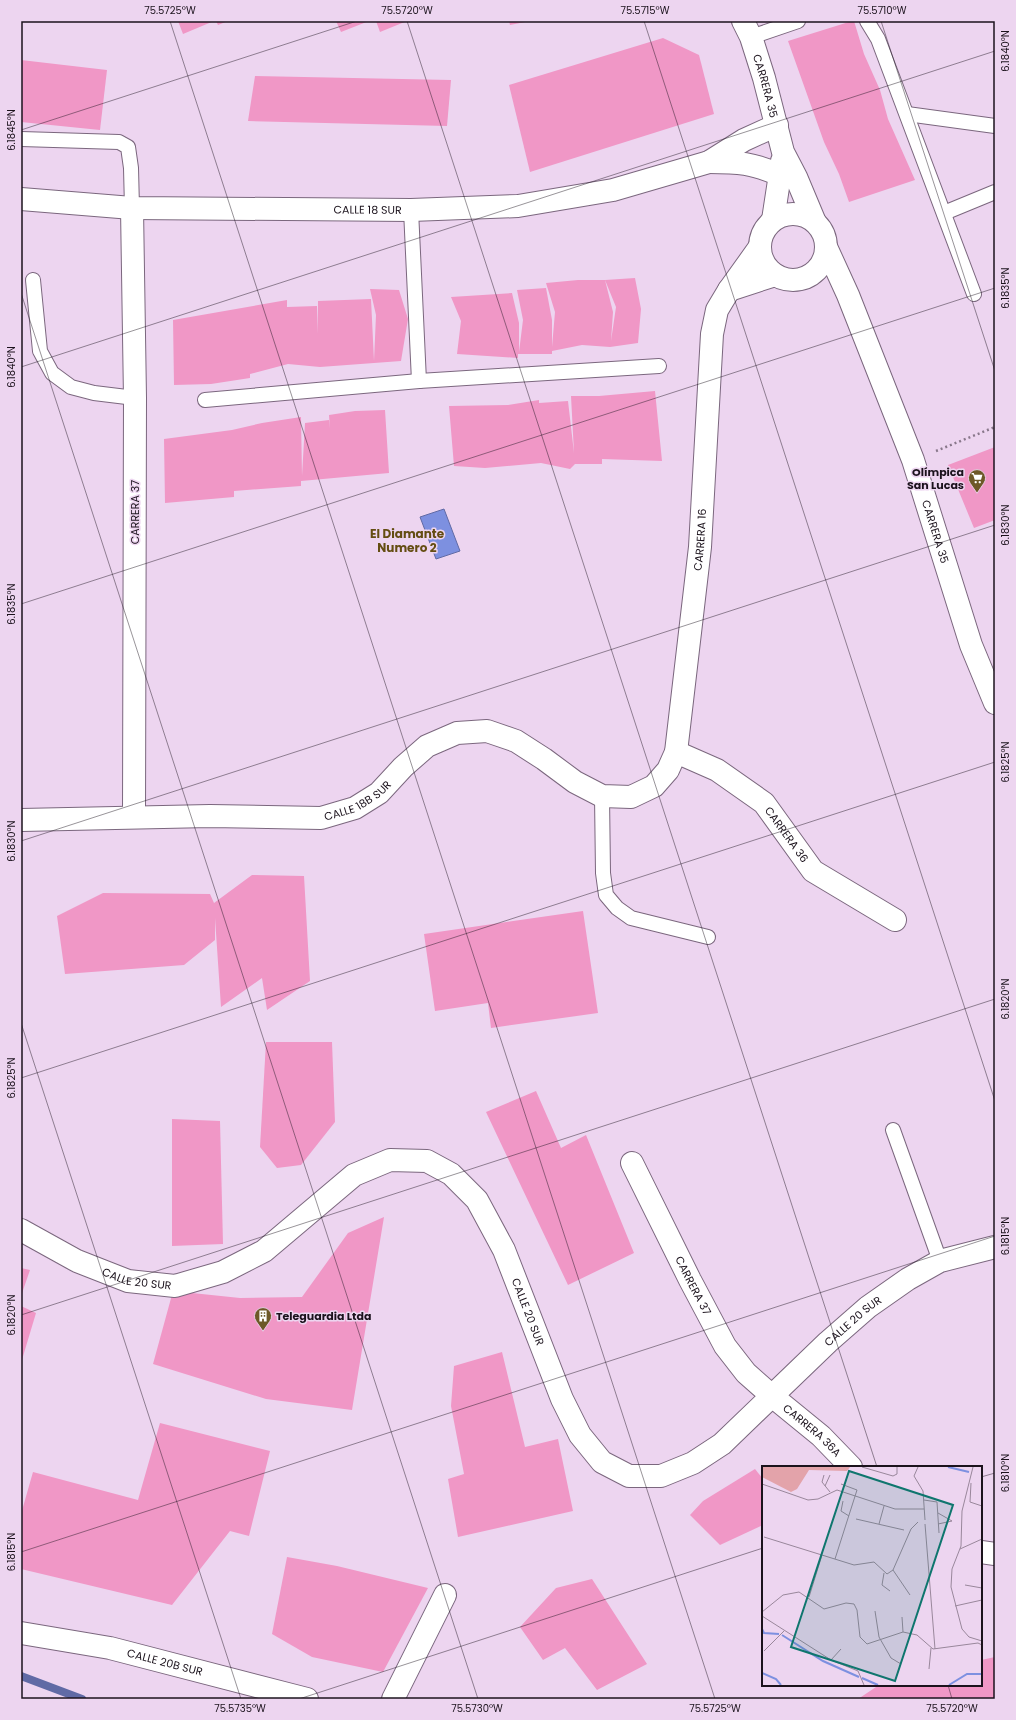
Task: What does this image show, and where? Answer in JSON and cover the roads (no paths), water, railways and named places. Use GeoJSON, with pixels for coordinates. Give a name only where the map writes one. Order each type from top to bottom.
{"type":"FeatureCollection","features":[{"type":"Feature","properties":{"kind":"street","name":"CARRERA 35"},"geometry":{"type":"LineString","coordinates":[[747,29],[784,152],[814,220]]}},
{"type":"Feature","properties":{"kind":"street","name":"CALLE 18 SUR"},"geometry":{"type":"LineString","coordinates":[[21,199],[132,208],[412,210],[526,204],[613,190],[709,162],[744,140],[776,125]]}},
{"type":"Feature","properties":{"kind":"street","name":"CARRERA 35"},"geometry":{"type":"LineString","coordinates":[[773,220],[784,152]]}},
{"type":"Feature","properties":{"kind":"street","name":"CALLE 18 SUR"},"geometry":{"type":"LineString","coordinates":[[709,162],[740,162],[762,167],[780,175]]}},
{"type":"Feature","properties":{"kind":"street","name":"CARRERA 37"},"geometry":{"type":"LineString","coordinates":[[132,208],[135,398],[134,817]]}},
{"type":"Feature","properties":{"kind":"street"},"geometry":{"type":"LineString","coordinates":[[793,213],[804,215],[814,220],[821,228],[826,238],[827,249],[824,260],[818,269],[809,276],[798,280],[786,280],[775,275],[767,268],[761,258],[759,248],[765,227],[782,215],[793,213]]}},
{"type":"Feature","properties":{"kind":"street","name":"CARRERA 16"},"geometry":{"type":"LineString","coordinates":[[654,786],[668,770],[676,752],[700,547],[712,334],[717,310],[729,290],[759,248]]}},
{"type":"Feature","properties":{"kind":"street","name":"CARRERA 35"},"geometry":{"type":"LineString","coordinates":[[827,249],[848,295],[913,460],[971,645],[995,703]]}},
{"type":"Feature","properties":{"kind":"street"},"geometry":{"type":"LineString","coordinates":[[729,290],[775,275]]}},
{"type":"Feature","properties":{"kind":"street"},"geometry":{"type":"LineString","coordinates":[[809,276],[848,295]]}},
{"type":"Feature","properties":{"kind":"street","name":"CALLE 18B SUR"},"geometry":{"type":"LineString","coordinates":[[21,820],[134,817],[320,818],[355,808],[379,793],[403,767],[426,746],[457,733],[487,731],[516,741],[576,782],[602,796],[631,797],[654,786]]}},
{"type":"Feature","properties":{"kind":"street","name":"CARRERA 36"},"geometry":{"type":"LineString","coordinates":[[676,752],[717,770],[764,803],[813,871],[895,920]]}},
{"type":"Feature","properties":{"kind":"street","name":"CALLE 20 SUR"},"geometry":{"type":"LineString","coordinates":[[21,1230],[77,1260],[128,1281],[175,1286],[223,1272],[264,1251],[354,1175],[390,1160],[427,1161],[451,1174],[477,1200],[504,1250],[562,1399],[580,1435],[602,1462],[629,1476],[661,1476],[693,1463],[722,1444],[828,1342],[868,1307],[908,1279],[940,1261],[995,1247]]}},
{"type":"Feature","properties":{"kind":"street","name":"CARRERA 37"},"geometry":{"type":"LineString","coordinates":[[632,1163],[690,1280],[725,1346],[746,1373],[772,1396]]}},
{"type":"Feature","properties":{"kind":"street","name":"CARRERA 36A"},"geometry":{"type":"LineString","coordinates":[[772,1396],[821,1436],[850,1466]]}},
{"type":"Feature","properties":{"kind":"street"},"geometry":{"type":"LineString","coordinates":[[982,1552],[995,1554]]}},
{"type":"Feature","properties":{"kind":"street"},"geometry":{"type":"LineString","coordinates":[[393,1699],[445,1595]]}},
{"type":"Feature","properties":{"kind":"street","name":"CALLE 20B SUR"},"geometry":{"type":"LineString","coordinates":[[21,1633],[110,1648],[307,1699]]}},
{"type":"Feature","properties":{"kind":"lane"},"geometry":{"type":"LineString","coordinates":[[747,29],[798,21]]}},
{"type":"Feature","properties":{"kind":"lane"},"geometry":{"type":"LineString","coordinates":[[867,21],[878,39],[974,294]]}},
{"type":"Feature","properties":{"kind":"lane"},"geometry":{"type":"LineString","coordinates":[[907,114],[995,126]]}},
{"type":"Feature","properties":{"kind":"lane"},"geometry":{"type":"LineString","coordinates":[[21,139],[119,142],[128,148],[131,168],[132,208]]}},
{"type":"Feature","properties":{"kind":"lane"},"geometry":{"type":"LineString","coordinates":[[944,213],[995,192]]}},
{"type":"Feature","properties":{"kind":"lane"},"geometry":{"type":"LineString","coordinates":[[412,210],[419,381]]}},
{"type":"Feature","properties":{"kind":"lane"},"geometry":{"type":"LineString","coordinates":[[33,280],[40,351],[52,373],[70,387],[94,393],[135,398]]}},
{"type":"Feature","properties":{"kind":"lane"},"geometry":{"type":"LineString","coordinates":[[205,400],[419,381],[659,366]]}},
{"type":"Feature","properties":{"kind":"lane"},"geometry":{"type":"LineString","coordinates":[[602,796],[603,873],[606,895],[617,908],[632,918],[708,937]]}},
{"type":"Feature","properties":{"kind":"lane"},"geometry":{"type":"LineString","coordinates":[[893,1130],[940,1261]]}},
{"type":"Feature","properties":{"kind":"water"},"geometry":{"type":"Polygon","coordinates":[[[444,509],[460,551],[436,559],[420,517],[444,509]]]}},
{"type":"Feature","properties":{"kind":"waterway"},"geometry":{"type":"LineString","coordinates":[[21,1676],[82,1699]]}},
{"type":"Feature","properties":{"kind":"place","name":"Olímpica San Lucas"},"geometry":{"type":"Point","coordinates":[977,493]}},
{"type":"Feature","properties":{"kind":"place","name":"Teleguardia Ltda"},"geometry":{"type":"Point","coordinates":[263,1331]}},
{"type":"Feature","properties":{"kind":"district","name":"El Diamante Numero 2"},"geometry":{"type":"Point","coordinates":[407,540]}}]}
